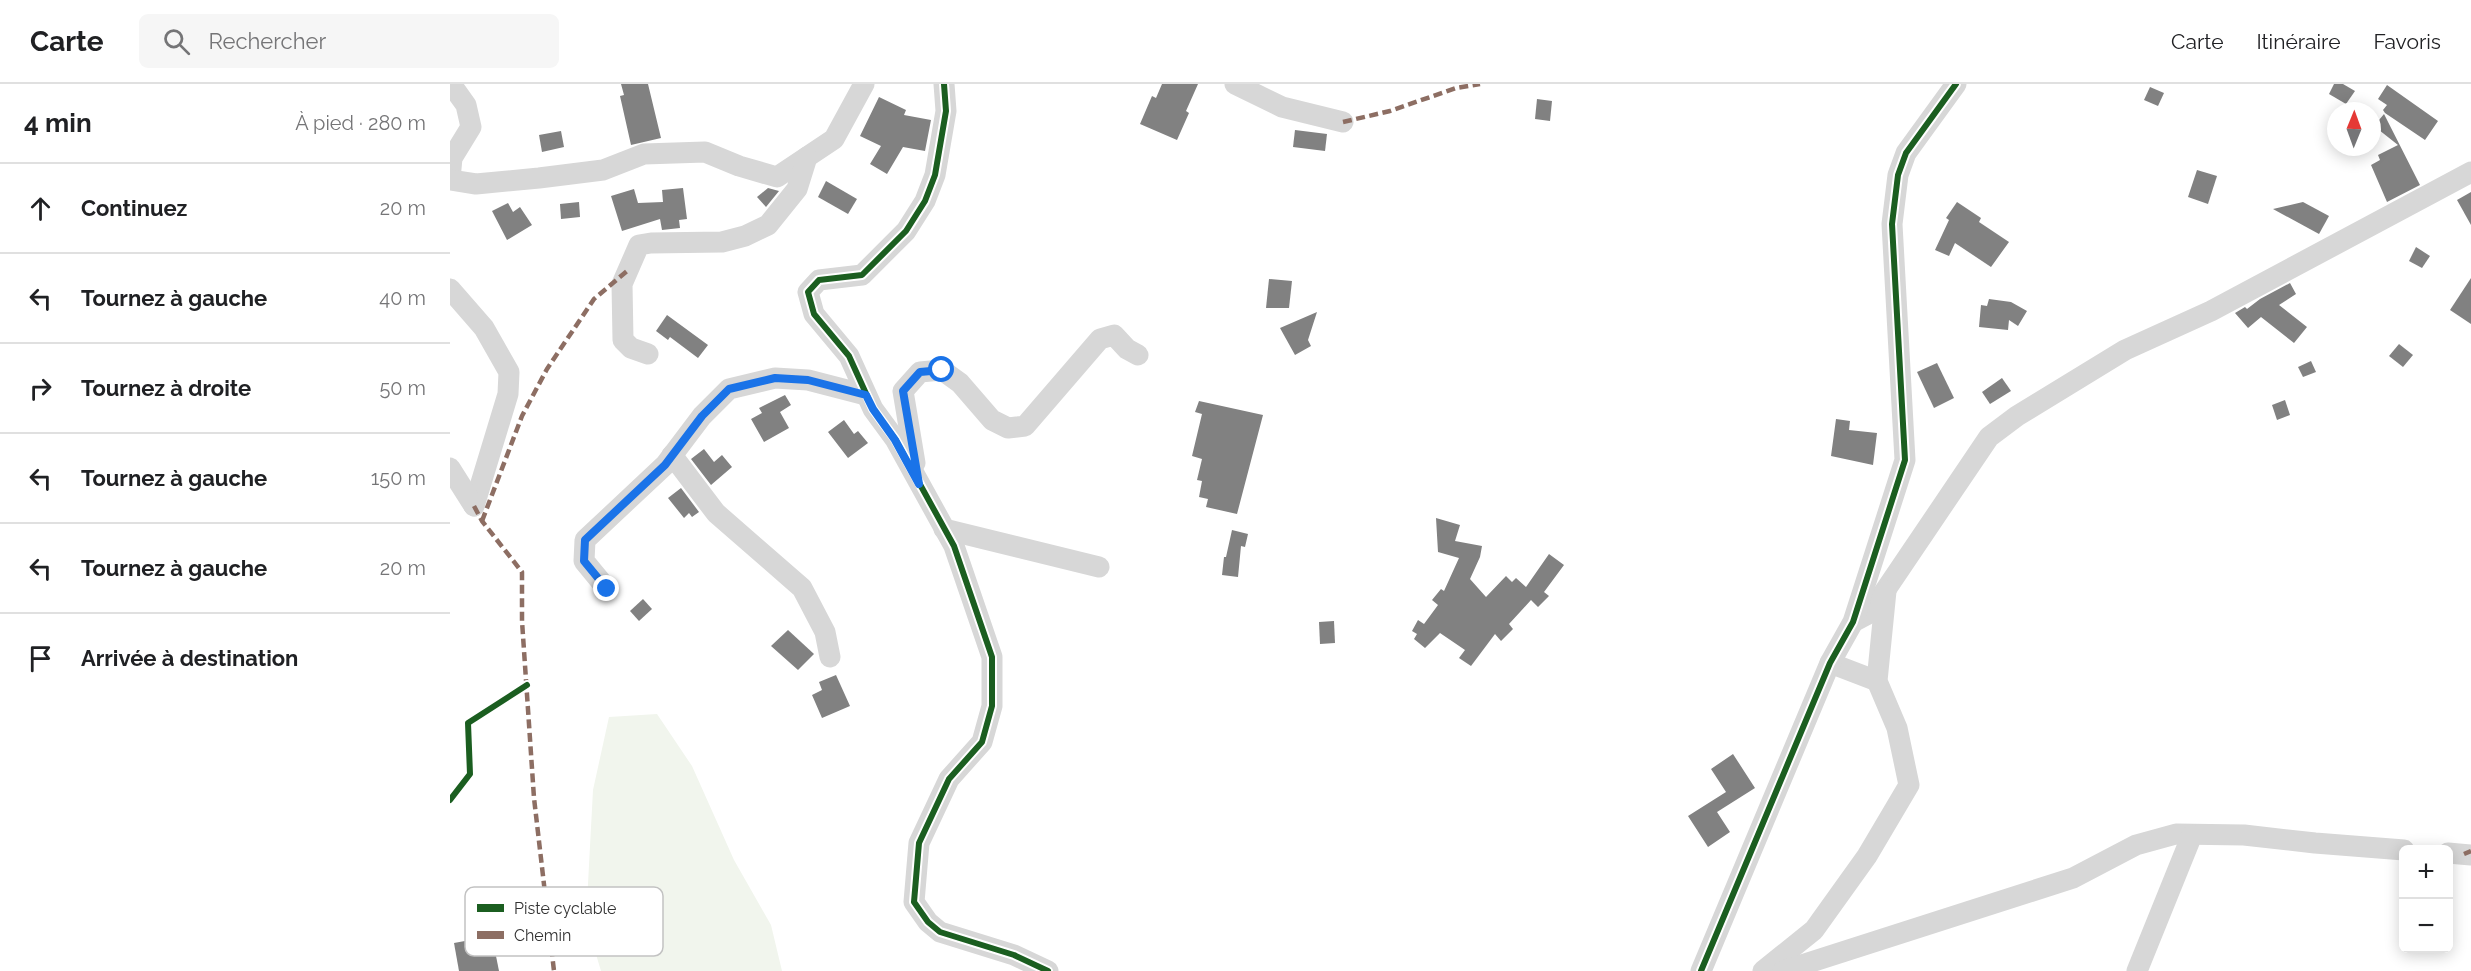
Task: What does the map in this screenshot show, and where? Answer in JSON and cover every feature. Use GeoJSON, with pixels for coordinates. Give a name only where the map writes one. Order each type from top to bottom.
{"type":"FeatureCollection","features":[{"type":"Feature","properties":{"kind":"street"},"geometry":{"type":"LineString","coordinates":[[450,84],[466,105],[471,127],[452,158],[450,180],[476,184],[603,170],[644,154],[705,152],[739,166],[777,177],[834,139],[864,84]]}},
{"type":"Feature","properties":{"kind":"street"},"geometry":{"type":"LineString","coordinates":[[944,84],[946,111],[935,175],[925,201],[906,231],[862,275],[819,280],[808,292],[814,314],[849,356],[873,409],[895,440],[954,546],[992,657],[992,706],[982,742],[949,779],[919,843],[914,902],[928,922],[940,932],[1014,955],[1048,971]]}},
{"type":"Feature","properties":{"kind":"street"},"geometry":{"type":"LineString","coordinates":[[1235,84],[1282,107],[1343,122]]}},
{"type":"Feature","properties":{"kind":"street"},"geometry":{"type":"LineString","coordinates":[[1701,971],[1830,663],[1853,622],[1905,460],[1892,224],[1898,175],[1906,153],[1956,84]]}},
{"type":"Feature","properties":{"kind":"street"},"geometry":{"type":"LineString","coordinates":[[648,354],[631,348],[623,340],[622,284],[639,245],[722,242],[744,236],[768,225],[797,189],[807,157]]}},
{"type":"Feature","properties":{"kind":"street"},"geometry":{"type":"LineString","coordinates":[[1853,622],[1870,613],[1989,437],[2017,416],[2125,350],[2211,311],[2471,172]]}},
{"type":"Feature","properties":{"kind":"street"},"geometry":{"type":"LineString","coordinates":[[450,289],[484,328],[509,372],[508,394],[474,506],[450,468]]}},
{"type":"Feature","properties":{"kind":"street"},"geometry":{"type":"LineString","coordinates":[[919,484],[903,391],[920,372],[942,370],[960,383],[992,420],[1008,428],[1025,426],[1100,339],[1114,335],[1127,349],[1138,355]]}},
{"type":"Feature","properties":{"kind":"street"},"geometry":{"type":"LineString","coordinates":[[607,589],[584,561],[585,540],[665,465],[702,416],[729,389],[775,378],[808,380],[866,395]]}},
{"type":"Feature","properties":{"kind":"street"},"geometry":{"type":"LineString","coordinates":[[672,455],[716,513],[802,588],[825,632],[831,657]]}},
{"type":"Feature","properties":{"kind":"street"},"geometry":{"type":"LineString","coordinates":[[944,529],[1099,567]]}},
{"type":"Feature","properties":{"kind":"street"},"geometry":{"type":"LineString","coordinates":[[1763,971],[1814,930],[1867,856],[1909,785],[1898,728],[1877,681],[1886,591]]}},
{"type":"Feature","properties":{"kind":"street"},"geometry":{"type":"LineString","coordinates":[[1830,663],[1877,681]]}},
{"type":"Feature","properties":{"kind":"street"},"geometry":{"type":"LineString","coordinates":[[1784,971],[2073,878],[2136,845],[2176,834],[2244,835],[2399,850]]}},
{"type":"Feature","properties":{"kind":"street"},"geometry":{"type":"LineString","coordinates":[[2137,971],[2192,835]]}},
{"type":"Feature","properties":{"kind":"street"},"geometry":{"type":"LineString","coordinates":[[2453,853],[2471,855]]}},
{"type":"Feature","properties":{"kind":"shaded area"},"geometry":{"type":"Polygon","coordinates":[[[657,714],[692,766],[734,860],[771,925],[782,971],[601,971],[596,956],[663,956],[663,887],[588,887],[593,790],[609,717],[657,714]]]}},
{"type":"Feature","properties":{"kind":"building"},"geometry":{"type":"Polygon","coordinates":[[[621,84],[648,84],[661,138],[631,145],[620,96],[624,95],[621,84]]]}},
{"type":"Feature","properties":{"kind":"building"},"geometry":{"type":"Polygon","coordinates":[[[1162,84],[1198,84],[1177,140],[1140,124],[1152,96],[1156,98],[1162,84]]]}},
{"type":"Feature","properties":{"kind":"building"},"geometry":{"type":"Polygon","coordinates":[[[2334,84],[2343,84],[2355,91],[2347,102],[2343,102],[2329,94],[2334,84]]]}},
{"type":"Feature","properties":{"kind":"building"},"geometry":{"type":"Polygon","coordinates":[[[2387,85],[2438,121],[2425,140],[2385,113],[2383,110],[2387,105],[2378,99],[2387,85]]]}},
{"type":"Feature","properties":{"kind":"building"},"geometry":{"type":"Polygon","coordinates":[[[2150,87],[2164,93],[2158,106],[2144,100],[2150,87]]]}},
{"type":"Feature","properties":{"kind":"building"},"geometry":{"type":"Polygon","coordinates":[[[879,97],[906,110],[904,115],[931,120],[925,151],[903,147],[887,174],[870,164],[881,146],[860,136],[879,97]]]}},
{"type":"Feature","properties":{"kind":"building"},"geometry":{"type":"Polygon","coordinates":[[[1537,99],[1552,101],[1550,121],[1535,119],[1537,99]]]}},
{"type":"Feature","properties":{"kind":"building"},"geometry":{"type":"Polygon","coordinates":[[[2384,114],[2420,185],[2387,202],[2371,165],[2380,160],[2378,156],[2381,156],[2381,154],[2398,145],[2381,132],[2381,118],[2384,114]]]}},
{"type":"Feature","properties":{"kind":"building"},"geometry":{"type":"Polygon","coordinates":[[[1295,130],[1327,134],[1325,151],[1293,147],[1295,130]]]}},
{"type":"Feature","properties":{"kind":"building"},"geometry":{"type":"Polygon","coordinates":[[[561,131],[564,147],[542,152],[539,135],[561,131]]]}},
{"type":"Feature","properties":{"kind":"building"},"geometry":{"type":"Polygon","coordinates":[[[2197,170],[2217,176],[2208,204],[2188,197],[2197,170]]]}},
{"type":"Feature","properties":{"kind":"building"},"geometry":{"type":"Polygon","coordinates":[[[826,181],[857,199],[848,214],[818,197],[826,181]]]}},
{"type":"Feature","properties":{"kind":"building"},"geometry":{"type":"Polygon","coordinates":[[[683,188],[687,219],[679,220],[680,228],[662,230],[660,219],[622,231],[611,196],[634,189],[638,203],[663,202],[662,190],[683,188]]]}},
{"type":"Feature","properties":{"kind":"building"},"geometry":{"type":"Polygon","coordinates":[[[768,188],[779,191],[766,207],[757,197],[768,188]]]}},
{"type":"Feature","properties":{"kind":"building"},"geometry":{"type":"Polygon","coordinates":[[[2471,192],[2471,225],[2457,200],[2471,192]]]}},
{"type":"Feature","properties":{"kind":"building"},"geometry":{"type":"Polygon","coordinates":[[[579,202],[580,217],[561,219],[560,204],[579,202]]]}},
{"type":"Feature","properties":{"kind":"building"},"geometry":{"type":"Polygon","coordinates":[[[1957,202],[1981,218],[1979,222],[2009,242],[1991,267],[1955,243],[1949,256],[1935,250],[1949,220],[1946,218],[1957,202]]]}},
{"type":"Feature","properties":{"kind":"building"},"geometry":{"type":"Polygon","coordinates":[[[2303,202],[2329,216],[2319,234],[2273,209],[2303,202]]]}},
{"type":"Feature","properties":{"kind":"building"},"geometry":{"type":"Polygon","coordinates":[[[508,203],[513,212],[520,207],[532,225],[507,240],[492,211],[508,203]]]}},
{"type":"Feature","properties":{"kind":"building"},"geometry":{"type":"Polygon","coordinates":[[[2416,247],[2430,256],[2422,268],[2409,261],[2416,247]]]}},
{"type":"Feature","properties":{"kind":"building"},"geometry":{"type":"Polygon","coordinates":[[[2471,278],[2471,324],[2450,310],[2471,278]]]}},
{"type":"Feature","properties":{"kind":"building"},"geometry":{"type":"Polygon","coordinates":[[[1269,279],[1292,281],[1289,308],[1266,308],[1269,279]]]}},
{"type":"Feature","properties":{"kind":"building"},"geometry":{"type":"Polygon","coordinates":[[[2290,283],[2296,294],[2279,305],[2307,327],[2294,343],[2261,317],[2248,328],[2235,313],[2245,307],[2247,309],[2260,299],[2290,283]]]}},
{"type":"Feature","properties":{"kind":"building"},"geometry":{"type":"Polygon","coordinates":[[[1989,299],[2011,302],[2027,311],[2018,326],[2009,320],[2008,330],[1979,327],[1981,305],[1987,306],[1989,299]]]}},
{"type":"Feature","properties":{"kind":"building"},"geometry":{"type":"Polygon","coordinates":[[[1317,312],[1308,340],[1311,346],[1295,355],[1280,328],[1317,312]]]}},
{"type":"Feature","properties":{"kind":"building"},"geometry":{"type":"Polygon","coordinates":[[[667,315],[708,345],[698,358],[670,337],[668,340],[656,331],[667,315]]]}},
{"type":"Feature","properties":{"kind":"building"},"geometry":{"type":"Polygon","coordinates":[[[2399,344],[2413,355],[2403,367],[2389,356],[2399,344]]]}},
{"type":"Feature","properties":{"kind":"building"},"geometry":{"type":"Polygon","coordinates":[[[2311,361],[2316,372],[2303,377],[2298,367],[2311,361]]]}},
{"type":"Feature","properties":{"kind":"building"},"geometry":{"type":"Polygon","coordinates":[[[1937,363],[1954,398],[1934,408],[1917,372],[1937,363]]]}},
{"type":"Feature","properties":{"kind":"building"},"geometry":{"type":"Polygon","coordinates":[[[2002,378],[2011,391],[1990,404],[1982,392],[2002,378]]]}},
{"type":"Feature","properties":{"kind":"building"},"geometry":{"type":"Polygon","coordinates":[[[785,395],[791,405],[780,412],[789,428],[764,442],[751,419],[762,413],[759,408],[785,395]]]}},
{"type":"Feature","properties":{"kind":"building"},"geometry":{"type":"Polygon","coordinates":[[[2285,400],[2290,415],[2277,420],[2272,405],[2285,400]]]}},
{"type":"Feature","properties":{"kind":"building"},"geometry":{"type":"Polygon","coordinates":[[[1199,401],[1263,415],[1237,514],[1206,507],[1208,499],[1199,497],[1202,481],[1197,480],[1202,459],[1192,456],[1202,414],[1195,412],[1199,401]]]}},
{"type":"Feature","properties":{"kind":"building"},"geometry":{"type":"Polygon","coordinates":[[[1836,419],[1850,421],[1849,430],[1877,433],[1873,465],[1831,456],[1836,419]]]}},
{"type":"Feature","properties":{"kind":"building"},"geometry":{"type":"Polygon","coordinates":[[[844,420],[854,434],[858,431],[868,443],[848,458],[828,432],[844,420]]]}},
{"type":"Feature","properties":{"kind":"building"},"geometry":{"type":"Polygon","coordinates":[[[704,449],[714,462],[722,455],[732,467],[711,485],[691,459],[704,449]]]}},
{"type":"Feature","properties":{"kind":"building"},"geometry":{"type":"Polygon","coordinates":[[[681,488],[699,512],[692,517],[689,513],[684,518],[668,498],[681,488]]]}},
{"type":"Feature","properties":{"kind":"building"},"geometry":{"type":"Polygon","coordinates":[[[1436,518],[1460,525],[1455,541],[1482,546],[1480,557],[1470,579],[1486,597],[1506,576],[1512,582],[1516,578],[1526,587],[1549,554],[1564,565],[1544,592],[1549,596],[1538,607],[1531,600],[1509,624],[1513,629],[1501,641],[1495,634],[1471,666],[1459,658],[1465,650],[1440,633],[1425,648],[1414,639],[1417,634],[1412,631],[1418,620],[1424,624],[1438,605],[1432,600],[1441,589],[1444,591],[1459,558],[1438,552],[1436,518]]]}},
{"type":"Feature","properties":{"kind":"building"},"geometry":{"type":"Polygon","coordinates":[[[1232,530],[1248,534],[1245,547],[1241,546],[1238,577],[1222,575],[1224,557],[1226,557],[1232,530]]]}},
{"type":"Feature","properties":{"kind":"building"},"geometry":{"type":"Polygon","coordinates":[[[643,599],[652,609],[639,621],[630,611],[643,599]]]}},
{"type":"Feature","properties":{"kind":"building"},"geometry":{"type":"Polygon","coordinates":[[[1334,621],[1335,643],[1320,644],[1319,622],[1334,621]]]}},
{"type":"Feature","properties":{"kind":"building"},"geometry":{"type":"Polygon","coordinates":[[[788,630],[814,654],[798,670],[771,646],[788,630]]]}},
{"type":"Feature","properties":{"kind":"building"},"geometry":{"type":"Polygon","coordinates":[[[836,675],[850,706],[822,718],[812,695],[822,690],[819,682],[836,675]]]}},
{"type":"Feature","properties":{"kind":"building"},"geometry":{"type":"Polygon","coordinates":[[[1733,754],[1755,788],[1717,812],[1730,832],[1708,847],[1688,816],[1726,792],[1711,769],[1733,754]]]}},
{"type":"Feature","properties":{"kind":"building"},"geometry":{"type":"Polygon","coordinates":[[[465,941],[465,956],[496,956],[499,971],[459,971],[454,943],[465,941]]]}},
{"type":"Feature","properties":{"kind":"marked path"},"geometry":{"type":"LineString","coordinates":[[1343,122],[1390,111],[1456,88],[1480,84]]}},
{"type":"Feature","properties":{"kind":"marked path"},"geometry":{"type":"LineString","coordinates":[[482,521],[522,416],[547,369],[594,299],[627,271]]}},
{"type":"Feature","properties":{"kind":"marked path"},"geometry":{"type":"LineString","coordinates":[[474,506],[482,521],[522,572],[522,621],[534,798],[544,887]]}},
{"type":"Feature","properties":{"kind":"marked path"},"geometry":{"type":"LineString","coordinates":[[2464,854],[2471,851]]}},
{"type":"Feature","properties":{"kind":"marked path"},"geometry":{"type":"LineString","coordinates":[[552,956],[554,971]]}},
{"type":"Feature","properties":{"kind":"cycle path"},"geometry":{"type":"LineString","coordinates":[[944,84],[946,111],[935,175],[925,201],[906,231],[862,275],[819,280],[808,292],[814,314],[849,356],[873,409],[895,439],[954,546],[992,657],[992,706],[982,742],[949,779],[919,843],[914,902],[928,922],[940,932],[1014,955],[1048,971]]}},
{"type":"Feature","properties":{"kind":"cycle path"},"geometry":{"type":"LineString","coordinates":[[1701,971],[1830,663],[1853,622],[1905,460],[1892,224],[1898,175],[1906,153],[1956,84]]}},
{"type":"Feature","properties":{"kind":"cycle path"},"geometry":{"type":"LineString","coordinates":[[450,800],[470,774],[468,723],[527,685]]}},
{"type":"Feature","properties":{"kind":"route"},"geometry":{"type":"LineString","coordinates":[[607,589],[584,561],[585,540],[665,465],[702,416],[729,389],[775,378],[808,380],[866,395],[895,440],[919,484],[903,391],[920,372],[942,370]]}}]}
